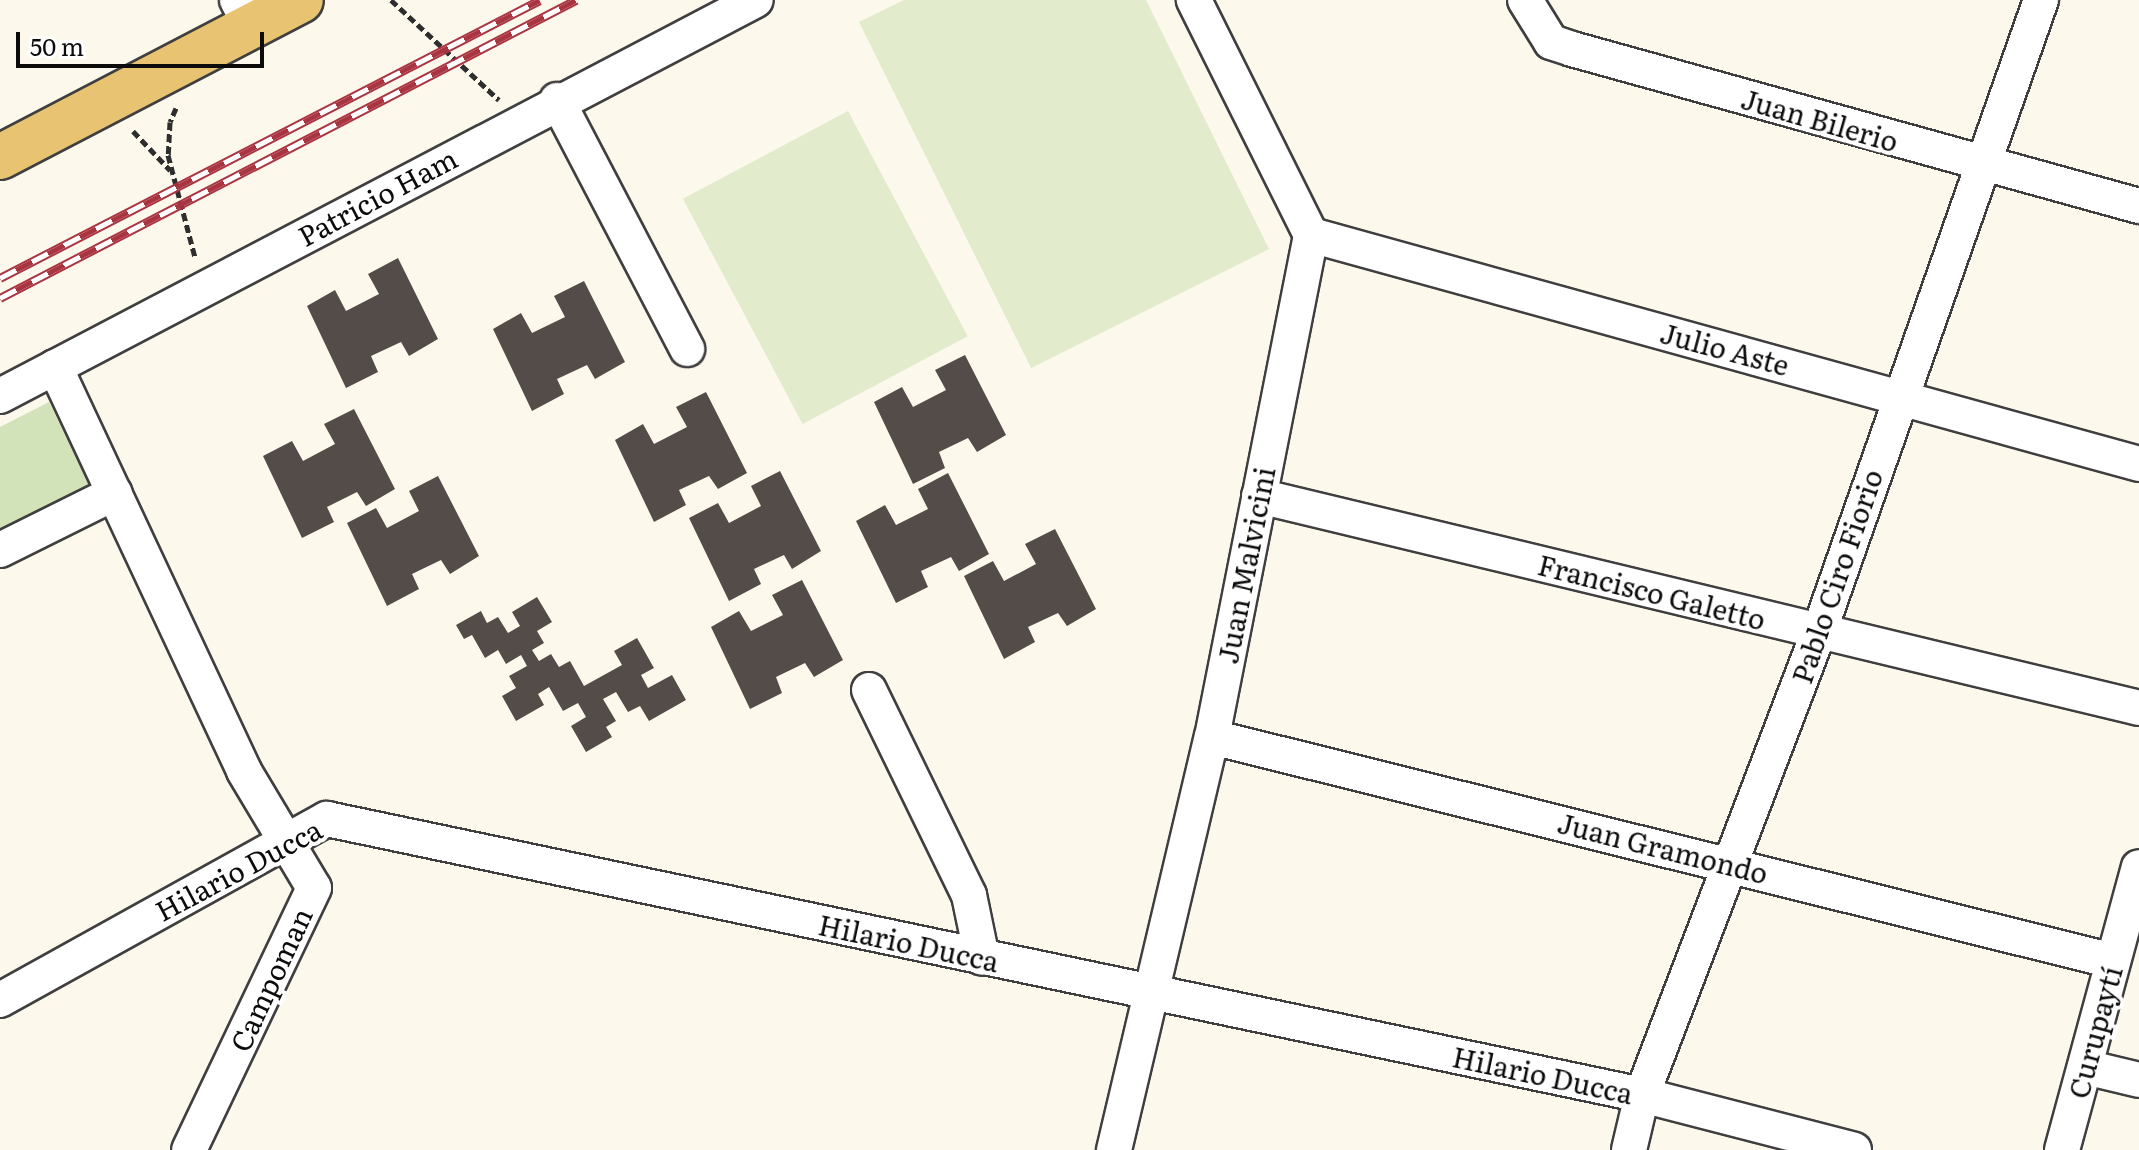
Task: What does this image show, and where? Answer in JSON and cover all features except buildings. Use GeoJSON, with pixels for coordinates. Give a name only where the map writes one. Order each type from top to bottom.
{"type":"FeatureCollection","features":[{"type":"Feature","properties":{"kind":"main road"},"geometry":{"type":"LineString","coordinates":[[0,157],[102,105],[243,13],[301,0]]}},
{"type":"Feature","properties":{"kind":"street","name":"Patricio Ham"},"geometry":{"type":"LineString","coordinates":[[0,396],[520,119],[756,0]]}},
{"type":"Feature","properties":{"kind":"street"},"geometry":{"type":"LineString","coordinates":[[1194,0],[1311,235]]}},
{"type":"Feature","properties":{"kind":"street","name":"Juan Bilerio"},"geometry":{"type":"LineString","coordinates":[[1525,0],[1551,42],[1985,166],[2139,206]]}},
{"type":"Feature","properties":{"kind":"street","name":"Pablo Ciro Fiorio"},"geometry":{"type":"LineString","coordinates":[[1629,1150],[1642,1095],[1727,862],[1819,632],[1899,395],[1985,166],[2041,0]]}},
{"type":"Feature","properties":{"kind":"street"},"geometry":{"type":"LineString","coordinates":[[557,100],[687,349]]}},
{"type":"Feature","properties":{"kind":"street","name":"Julio Aste"},"geometry":{"type":"LineString","coordinates":[[1311,235],[1899,395],[2139,464]]}},
{"type":"Feature","properties":{"kind":"street","name":"Juan Malvicini"},"geometry":{"type":"LineString","coordinates":[[1114,1150],[1149,989],[1212,737],[1311,235]]}},
{"type":"Feature","properties":{"kind":"street","name":"Campoman"},"geometry":{"type":"LineString","coordinates":[[55,367],[244,771],[314,888],[189,1150]]}},
{"type":"Feature","properties":{"kind":"street"},"geometry":{"type":"LineString","coordinates":[[0,550],[115,493]]}},
{"type":"Feature","properties":{"kind":"street","name":"Francisco Galetto"},"geometry":{"type":"LineString","coordinates":[[1259,496],[2139,708]]}},
{"type":"Feature","properties":{"kind":"street"},"geometry":{"type":"LineString","coordinates":[[869,690],[969,895],[982,958]]}},
{"type":"Feature","properties":{"kind":"street","name":"Juan Gramondo"},"geometry":{"type":"LineString","coordinates":[[1212,737],[1727,862],[2113,961]]}},
{"type":"Feature","properties":{"kind":"street","name":"Hilario Ducca"},"geometry":{"type":"LineString","coordinates":[[0,1000],[327,819],[982,958],[1149,989],[1642,1095],[1854,1150]]}},
{"type":"Feature","properties":{"kind":"street","name":"Curupaytí"},"geometry":{"type":"LineString","coordinates":[[2062,1150],[2139,867]]}},
{"type":"Feature","properties":{"kind":"street"},"geometry":{"type":"LineString","coordinates":[[2085,1067],[2139,1080]]}},
{"type":"Feature","properties":{"kind":"path"},"geometry":{"type":"LineString","coordinates":[[391,0],[520,119]]}},
{"type":"Feature","properties":{"kind":"path"},"geometry":{"type":"LineString","coordinates":[[179,102],[170,122],[168,155],[202,289]]}},
{"type":"Feature","properties":{"kind":"path"},"geometry":{"type":"LineString","coordinates":[[102,105],[173,174]]}},
{"type":"Feature","properties":{"kind":"green space"},"geometry":{"type":"Polygon","coordinates":[[[904,0],[1146,0],[1269,249],[1031,368],[859,22],[904,0]]]}},
{"type":"Feature","properties":{"kind":"green space"},"geometry":{"type":"Polygon","coordinates":[[[848,111],[968,336],[803,424],[683,199],[848,111]]]}},
{"type":"Feature","properties":{"kind":"green space"},"geometry":{"type":"Polygon","coordinates":[[[49,402],[101,510],[0,559],[0,427],[49,402]]]}},
{"type":"Feature","properties":{"kind":"railway"},"geometry":{"type":"LineString","coordinates":[[0,278],[540,0]]}},
{"type":"Feature","properties":{"kind":"railway"},"geometry":{"type":"LineString","coordinates":[[0,298],[576,0]]}}]}
